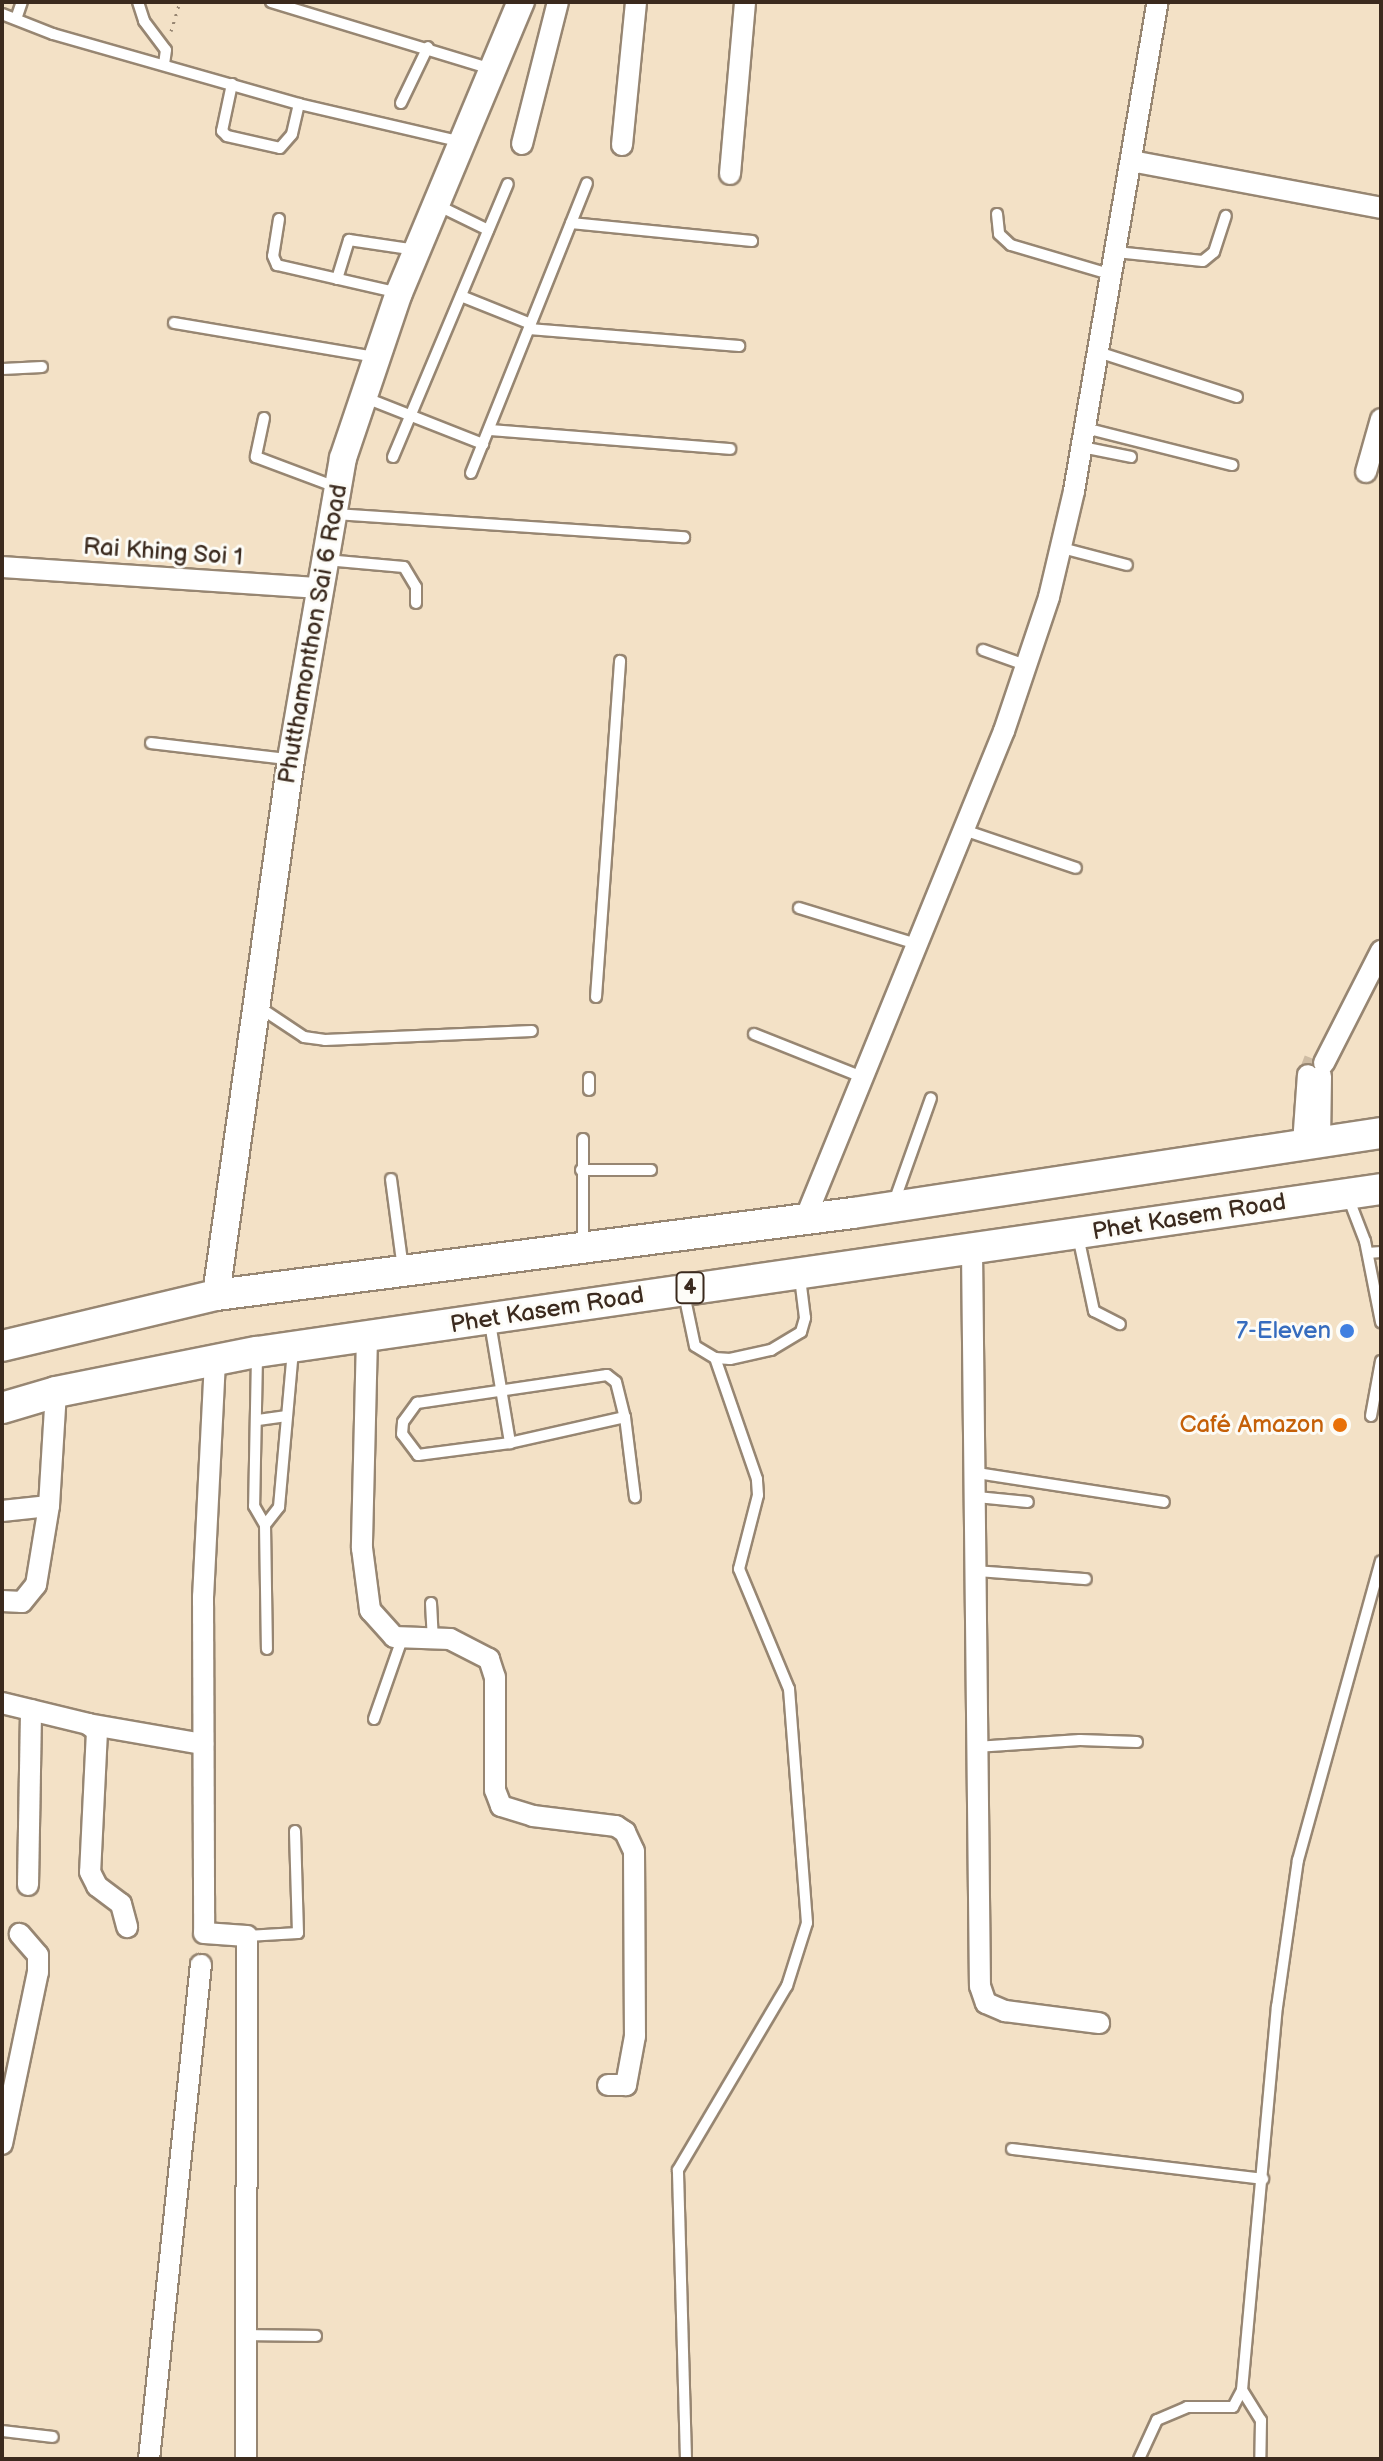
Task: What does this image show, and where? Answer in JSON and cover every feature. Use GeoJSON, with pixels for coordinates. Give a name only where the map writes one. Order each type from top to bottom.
{"type":"FeatureCollection","features":[{"type":"Feature","properties":{"kind":"main road","name":"Phutthamonthon Sai 6 Road"},"geometry":{"type":"LineString","coordinates":[[216,1295],[291,759],[338,488],[374,357],[521,2]]}},
{"type":"Feature","properties":{"kind":"main road","name":"4"},"geometry":{"type":"LineString","coordinates":[[2,1346],[216,1295],[893,1207],[1381,1133]]}},
{"type":"Feature","properties":{"kind":"main road","name":"Phet Kasem Road"},"geometry":{"type":"LineString","coordinates":[[2,1408],[56,1392],[257,1352],[1381,1189]]}},
{"type":"Feature","properties":{"kind":"street"},"geometry":{"type":"LineString","coordinates":[[522,144],[558,2]]}},
{"type":"Feature","properties":{"kind":"street"},"geometry":{"type":"LineString","coordinates":[[622,145],[636,2]]}},
{"type":"Feature","properties":{"kind":"street"},"geometry":{"type":"LineString","coordinates":[[730,174],[745,2]]}},
{"type":"Feature","properties":{"kind":"street"},"geometry":{"type":"LineString","coordinates":[[805,1219],[1028,666],[1062,548],[1158,2]]}},
{"type":"Feature","properties":{"kind":"street"},"geometry":{"type":"LineString","coordinates":[[1131,161],[1381,208]]}},
{"type":"Feature","properties":{"kind":"street"},"geometry":{"type":"LineString","coordinates":[[1366,472],[1381,419]]}},
{"type":"Feature","properties":{"kind":"street","name":"Rai Khing Soi 1"},"geometry":{"type":"LineString","coordinates":[[2,567],[321,588]]}},
{"type":"Feature","properties":{"kind":"street"},"geometry":{"type":"LineString","coordinates":[[1311,1142],[1316,1068],[1381,951]]}},
{"type":"Feature","properties":{"kind":"street"},"geometry":{"type":"LineString","coordinates":[[972,1250],[977,1473],[976,1747],[980,1986],[986,2003],[1005,2011],[1099,2023]]}},
{"type":"Feature","properties":{"kind":"street"},"geometry":{"type":"LineString","coordinates":[[367,1337],[363,1582],[370,1610],[381,1628],[402,1639],[450,1639],[474,1648],[493,1667],[495,1790],[501,1806],[533,1816],[616,1826],[630,1839],[634,1851],[635,2036],[626,2085],[608,2085]]}},
{"type":"Feature","properties":{"kind":"street"},"geometry":{"type":"LineString","coordinates":[[149,2459],[202,1951],[203,1744],[215,1361]]}},
{"type":"Feature","properties":{"kind":"street"},"geometry":{"type":"LineString","coordinates":[[2,1601],[31,1597],[49,1506],[56,1392]]}},
{"type":"Feature","properties":{"kind":"street"},"geometry":{"type":"LineString","coordinates":[[2,1511],[49,1506]]}},
{"type":"Feature","properties":{"kind":"street"},"geometry":{"type":"LineString","coordinates":[[2,1703],[88,1724],[203,1744]]}},
{"type":"Feature","properties":{"kind":"street"},"geometry":{"type":"LineString","coordinates":[[28,1885],[31,1710]]}},
{"type":"Feature","properties":{"kind":"street"},"geometry":{"type":"LineString","coordinates":[[88,1724],[97,1731],[90,1872],[97,1886],[121,1904],[127,1927]]}},
{"type":"Feature","properties":{"kind":"street"},"geometry":{"type":"LineString","coordinates":[[2,2144],[38,1972],[38,1955],[20,1934]]}},
{"type":"Feature","properties":{"kind":"street"},"geometry":{"type":"LineString","coordinates":[[202,1951],[247,1936],[246,2459]]}},
{"type":"Feature","properties":{"kind":"lane"},"geometry":{"type":"LineString","coordinates":[[16,19],[22,2]]}},
{"type":"Feature","properties":{"kind":"lane"},"geometry":{"type":"LineString","coordinates":[[138,2],[144,21],[166,50],[164,65]]}},
{"type":"Feature","properties":{"kind":"lane"},"geometry":{"type":"LineString","coordinates":[[271,2],[428,47],[493,70]]}},
{"type":"Feature","properties":{"kind":"lane"},"geometry":{"type":"LineString","coordinates":[[2,14],[299,104],[462,142]]}},
{"type":"Feature","properties":{"kind":"lane"},"geometry":{"type":"LineString","coordinates":[[401,103],[428,47]]}},
{"type":"Feature","properties":{"kind":"lane"},"geometry":{"type":"LineString","coordinates":[[232,84],[222,131],[227,136],[280,148],[292,134],[299,104]]}},
{"type":"Feature","properties":{"kind":"lane"},"geometry":{"type":"LineString","coordinates":[[471,473],[587,183]]}},
{"type":"Feature","properties":{"kind":"lane"},"geometry":{"type":"LineString","coordinates":[[393,457],[508,184]]}},
{"type":"Feature","properties":{"kind":"lane"},"geometry":{"type":"LineString","coordinates":[[436,204],[488,230]]}},
{"type":"Feature","properties":{"kind":"lane"},"geometry":{"type":"LineString","coordinates":[[997,214],[999,234],[1011,245],[1112,275]]}},
{"type":"Feature","properties":{"kind":"lane"},"geometry":{"type":"LineString","coordinates":[[1116,252],[1203,261],[1214,252],[1226,216]]}},
{"type":"Feature","properties":{"kind":"lane"},"geometry":{"type":"LineString","coordinates":[[279,219],[273,256],[277,265],[399,293]]}},
{"type":"Feature","properties":{"kind":"lane"},"geometry":{"type":"LineString","coordinates":[[571,223],[752,241]]}},
{"type":"Feature","properties":{"kind":"lane"},"geometry":{"type":"LineString","coordinates":[[337,279],[349,240],[416,250]]}},
{"type":"Feature","properties":{"kind":"lane"},"geometry":{"type":"LineString","coordinates":[[461,296],[530,326],[739,346]]}},
{"type":"Feature","properties":{"kind":"lane"},"geometry":{"type":"LineString","coordinates":[[174,323],[374,357]]}},
{"type":"Feature","properties":{"kind":"lane"},"geometry":{"type":"LineString","coordinates":[[1098,352],[1237,397]]}},
{"type":"Feature","properties":{"kind":"lane"},"geometry":{"type":"LineString","coordinates":[[2,369],[42,367]]}},
{"type":"Feature","properties":{"kind":"lane"},"geometry":{"type":"LineString","coordinates":[[361,396],[410,418],[483,444]]}},
{"type":"Feature","properties":{"kind":"lane"},"geometry":{"type":"LineString","coordinates":[[264,418],[256,457],[338,488]]}},
{"type":"Feature","properties":{"kind":"lane"},"geometry":{"type":"LineString","coordinates":[[489,430],[730,449]]}},
{"type":"Feature","properties":{"kind":"lane"},"geometry":{"type":"LineString","coordinates":[[1083,438],[1131,457]]}},
{"type":"Feature","properties":{"kind":"lane"},"geometry":{"type":"LineString","coordinates":[[1083,438],[1232,465]]}},
{"type":"Feature","properties":{"kind":"lane"},"geometry":{"type":"LineString","coordinates":[[332,514],[684,537]]}},
{"type":"Feature","properties":{"kind":"lane"},"geometry":{"type":"LineString","coordinates":[[1062,548],[1127,565]]}},
{"type":"Feature","properties":{"kind":"lane"},"geometry":{"type":"LineString","coordinates":[[325,560],[404,567],[416,587],[416,603]]}},
{"type":"Feature","properties":{"kind":"lane"},"geometry":{"type":"LineString","coordinates":[[983,650],[1028,666]]}},
{"type":"Feature","properties":{"kind":"lane"},"geometry":{"type":"LineString","coordinates":[[596,997],[620,661]]}},
{"type":"Feature","properties":{"kind":"lane"},"geometry":{"type":"LineString","coordinates":[[151,743],[291,759]]}},
{"type":"Feature","properties":{"kind":"lane"},"geometry":{"type":"LineString","coordinates":[[964,830],[1076,868]]}},
{"type":"Feature","properties":{"kind":"lane"},"geometry":{"type":"LineString","coordinates":[[799,908],[917,944]]}},
{"type":"Feature","properties":{"kind":"lane"},"geometry":{"type":"LineString","coordinates":[[255,1005],[304,1037],[325,1040],[532,1031]]}},
{"type":"Feature","properties":{"kind":"lane"},"geometry":{"type":"LineString","coordinates":[[754,1034],[862,1077]]}},
{"type":"Feature","properties":{"kind":"lane"},"geometry":{"type":"LineString","coordinates":[[893,1207],[931,1098]]}},
{"type":"Feature","properties":{"kind":"lane"},"geometry":{"type":"LineString","coordinates":[[583,1139],[583,1246]]}},
{"type":"Feature","properties":{"kind":"lane"},"geometry":{"type":"LineString","coordinates":[[581,1170],[651,1170]]}},
{"type":"Feature","properties":{"kind":"lane"},"geometry":{"type":"LineString","coordinates":[[391,1179],[403,1269]]}},
{"type":"Feature","properties":{"kind":"lane"},"geometry":{"type":"LineString","coordinates":[[1346,1193],[1368,1253],[1381,1322]]}},
{"type":"Feature","properties":{"kind":"lane"},"geometry":{"type":"LineString","coordinates":[[1078,1234],[1094,1311],[1120,1324]]}},
{"type":"Feature","properties":{"kind":"lane"},"geometry":{"type":"LineString","coordinates":[[1368,1253],[1381,1252]]}},
{"type":"Feature","properties":{"kind":"lane"},"geometry":{"type":"LineString","coordinates":[[683,1289],[695,1346],[715,1358],[771,1350],[801,1332],[805,1318],[799,1272]]}},
{"type":"Feature","properties":{"kind":"lane"},"geometry":{"type":"LineString","coordinates":[[490,1318],[510,1443]]}},
{"type":"Feature","properties":{"kind":"lane"},"geometry":{"type":"LineString","coordinates":[[265,1525],[279,1507],[293,1348]]}},
{"type":"Feature","properties":{"kind":"lane"},"geometry":{"type":"LineString","coordinates":[[257,1352],[254,1506],[265,1525],[267,1649]]}},
{"type":"Feature","properties":{"kind":"lane"},"geometry":{"type":"LineString","coordinates":[[686,2459],[678,2170],[787,1986],[807,1923],[789,1689],[739,1569],[758,1495],[757,1479],[715,1358]]}},
{"type":"Feature","properties":{"kind":"lane"},"geometry":{"type":"LineString","coordinates":[[1371,1416],[1381,1361]]}},
{"type":"Feature","properties":{"kind":"lane"},"geometry":{"type":"LineString","coordinates":[[625,1417],[510,1443],[418,1455],[402,1434],[403,1422],[417,1403],[502,1386],[607,1375],[616,1382],[625,1417],[635,1497]]}},
{"type":"Feature","properties":{"kind":"lane"},"geometry":{"type":"LineString","coordinates":[[258,1420],[287,1416]]}},
{"type":"Feature","properties":{"kind":"lane"},"geometry":{"type":"LineString","coordinates":[[977,1473],[1164,1502]]}},
{"type":"Feature","properties":{"kind":"lane"},"geometry":{"type":"LineString","coordinates":[[977,1497],[1028,1502]]}},
{"type":"Feature","properties":{"kind":"lane"},"geometry":{"type":"LineString","coordinates":[[1139,2459],[1157,2420],[1187,2407],[1233,2407],[1242,2390],[1277,2007],[1298,1860],[1381,1561]]}},
{"type":"Feature","properties":{"kind":"lane"},"geometry":{"type":"LineString","coordinates":[[976,1571],[1086,1579]]}},
{"type":"Feature","properties":{"kind":"lane"},"geometry":{"type":"LineString","coordinates":[[431,1603],[433,1641]]}},
{"type":"Feature","properties":{"kind":"lane"},"geometry":{"type":"LineString","coordinates":[[374,1719],[402,1639]]}},
{"type":"Feature","properties":{"kind":"lane"},"geometry":{"type":"LineString","coordinates":[[976,1747],[1057,1740],[1137,1742]]}},
{"type":"Feature","properties":{"kind":"lane"},"geometry":{"type":"LineString","coordinates":[[247,1936],[298,1933],[295,1831]]}},
{"type":"Feature","properties":{"kind":"lane"},"geometry":{"type":"LineString","coordinates":[[1012,2149],[1263,2179]]}},
{"type":"Feature","properties":{"kind":"lane"},"geometry":{"type":"LineString","coordinates":[[245,2335],[316,2336]]}},
{"type":"Feature","properties":{"kind":"lane"},"geometry":{"type":"LineString","coordinates":[[1242,2390],[1261,2420],[1260,2459]]}},
{"type":"Feature","properties":{"kind":"lane"},"geometry":{"type":"LineString","coordinates":[[2,2431],[53,2437]]}},
{"type":"Feature","properties":{"kind":"path"},"geometry":{"type":"LineString","coordinates":[[166,50],[180,2]]}},
{"type":"Feature","properties":{"kind":"tunnel"},"geometry":{"type":"LineString","coordinates":[[1308,1075],[1314,1059]]}},
{"type":"Feature","properties":{"kind":"place","name":"7-Eleven"},"geometry":{"type":"Point","coordinates":[1347,1331]}},
{"type":"Feature","properties":{"kind":"place","name":"Café Amazon"},"geometry":{"type":"Point","coordinates":[1340,1425]}}]}
